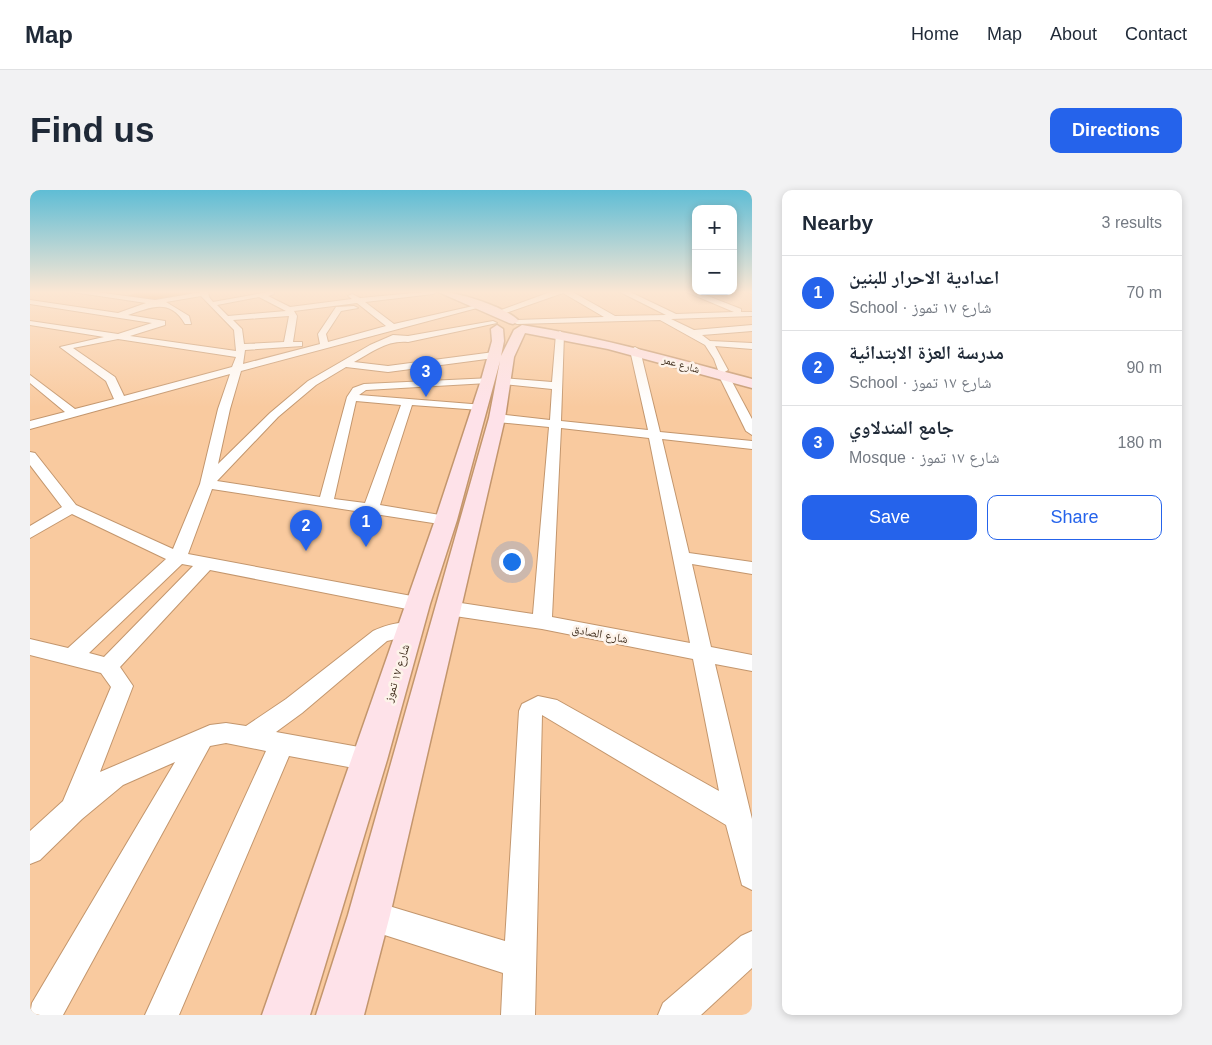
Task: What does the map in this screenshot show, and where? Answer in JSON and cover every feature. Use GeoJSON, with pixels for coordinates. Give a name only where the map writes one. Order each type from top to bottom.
{"type":"FeatureCollection","features":[{"type":"Feature","properties":{"kind":"main road"},"geometry":{"type":"LineString","coordinates":[[480,330],[500,349]]}},
{"type":"Feature","properties":{"kind":"main road"},"geometry":{"type":"LineString","coordinates":[[340,1015],[369,915],[448,608],[500,349],[487,330]]}},
{"type":"Feature","properties":{"kind":"main road","name":"شارع عمر"},"geometry":{"type":"LineString","coordinates":[[500,349],[560,334],[635,350],[752,379]]}},
{"type":"Feature","properties":{"kind":"main road","name":"شارع عمر"},"geometry":{"type":"LineString","coordinates":[[500,349],[624,344],[724,373],[752,384]]}},
{"type":"Feature","properties":{"kind":"main road","name":"شارع ١٧ تموز"},"geometry":{"type":"LineString","coordinates":[[286,1015],[370,760],[500,349]]}},
{"type":"Feature","properties":{"kind":"street"},"geometry":{"type":"LineString","coordinates":[[74,330],[116,337],[241,351],[288,344],[329,343]]}},
{"type":"Feature","properties":{"kind":"street"},"geometry":{"type":"LineString","coordinates":[[120,401],[111,379],[65,347],[143,330]]}},
{"type":"Feature","properties":{"kind":"street"},"geometry":{"type":"LineString","coordinates":[[71,658],[178,558],[207,484],[224,409],[238,368],[241,351],[238,330]]}},
{"type":"Feature","properties":{"kind":"street"},"geometry":{"type":"LineString","coordinates":[[288,344],[291,330]]}},
{"type":"Feature","properties":{"kind":"street"},"geometry":{"type":"LineString","coordinates":[[325,330],[322,334],[329,343]]}},
{"type":"Feature","properties":{"kind":"street"},"geometry":{"type":"LineString","coordinates":[[388,330],[445,361]]}},
{"type":"Feature","properties":{"kind":"street"},"geometry":{"type":"LineString","coordinates":[[207,484],[274,415],[312,383],[372,347],[394,330]]}},
{"type":"Feature","properties":{"kind":"street"},"geometry":{"type":"LineString","coordinates":[[352,398],[407,402],[500,349],[513,330]]}},
{"type":"Feature","properties":{"kind":"street"},"geometry":{"type":"LineString","coordinates":[[326,501],[352,398],[357,390],[500,349],[554,330]]}},
{"type":"Feature","properties":{"kind":"street"},"geometry":{"type":"LineString","coordinates":[[685,330],[710,343],[752,346]]}},
{"type":"Feature","properties":{"kind":"street"},"geometry":{"type":"LineString","coordinates":[[692,333],[734,330]]}},
{"type":"Feature","properties":{"kind":"street"},"geometry":{"type":"LineString","coordinates":[[30,425],[329,343],[390,332]]}},
{"type":"Feature","properties":{"kind":"street"},"geometry":{"type":"LineString","coordinates":[[542,622],[560,334]]}},
{"type":"Feature","properties":{"kind":"street"},"geometry":{"type":"LineString","coordinates":[[408,340],[500,349],[556,386]]}},
{"type":"Feature","properties":{"kind":"street"},"geometry":{"type":"LineString","coordinates":[[710,343],[720,358],[724,373],[746,408],[752,431]]}},
{"type":"Feature","properties":{"kind":"street"},"geometry":{"type":"LineString","coordinates":[[342,364],[388,369],[461,359],[500,349]]}},
{"type":"Feature","properties":{"kind":"street"},"geometry":{"type":"LineString","coordinates":[[461,359],[500,349]]}},
{"type":"Feature","properties":{"kind":"street"},"geometry":{"type":"LineString","coordinates":[[500,349],[555,424],[752,445]]}},
{"type":"Feature","properties":{"kind":"street"},"geometry":{"type":"LineString","coordinates":[[635,350],[657,434],[702,654],[737,816],[752,875]]}},
{"type":"Feature","properties":{"kind":"street"},"geometry":{"type":"LineString","coordinates":[[30,378],[73,413]]}},
{"type":"Feature","properties":{"kind":"street"},"geometry":{"type":"LineString","coordinates":[[371,509],[407,402]]}},
{"type":"Feature","properties":{"kind":"street"},"geometry":{"type":"LineString","coordinates":[[33,464],[71,508],[178,558],[414,616]]}},
{"type":"Feature","properties":{"kind":"street"},"geometry":{"type":"LineString","coordinates":[[207,484],[446,520]]}},
{"type":"Feature","properties":{"kind":"street"},"geometry":{"type":"LineString","coordinates":[[30,533],[71,508]]}},
{"type":"Feature","properties":{"kind":"street"},"geometry":{"type":"LineString","coordinates":[[683,557],[752,568]]}},
{"type":"Feature","properties":{"kind":"street"},"geometry":{"type":"LineString","coordinates":[[108,666],[205,564]]}},
{"type":"Feature","properties":{"kind":"street","name":"شارع الصادق"},"geometry":{"type":"LineString","coordinates":[[448,608],[542,622],[752,663]]}},
{"type":"Feature","properties":{"kind":"street"},"geometry":{"type":"LineString","coordinates":[[248,738],[294,706],[380,636],[414,616]]}},
{"type":"Feature","properties":{"kind":"street"},"geometry":{"type":"LineString","coordinates":[[30,647],[108,666],[122,686],[73,810]]}},
{"type":"Feature","properties":{"kind":"street"},"geometry":{"type":"LineString","coordinates":[[518,1015],[530,711],[538,705],[549,707],[737,816]]}},
{"type":"Feature","properties":{"kind":"street"},"geometry":{"type":"LineString","coordinates":[[34,841],[114,778],[202,738],[226,733],[281,745],[370,760]]}},
{"type":"Feature","properties":{"kind":"street"},"geometry":{"type":"LineString","coordinates":[[44,1015],[202,738]]}},
{"type":"Feature","properties":{"kind":"street"},"geometry":{"type":"LineString","coordinates":[[162,1015],[281,745]]}},
{"type":"Feature","properties":{"kind":"street"},"geometry":{"type":"LineString","coordinates":[[369,915],[521,962]]}},
{"type":"Feature","properties":{"kind":"street"},"geometry":{"type":"LineString","coordinates":[[675,1015],[752,947]]}},
{"type":"Feature","properties":{"kind":"place","name":"جامع المندلاوي"},"geometry":{"type":"Point","coordinates":[426,397]}},
{"type":"Feature","properties":{"kind":"place","name":"اعدادية الاحرار للبنين"},"geometry":{"type":"Point","coordinates":[366,547]}},
{"type":"Feature","properties":{"kind":"place","name":"مدرسة العزة الابتدائية"},"geometry":{"type":"Point","coordinates":[306,551]}}]}
